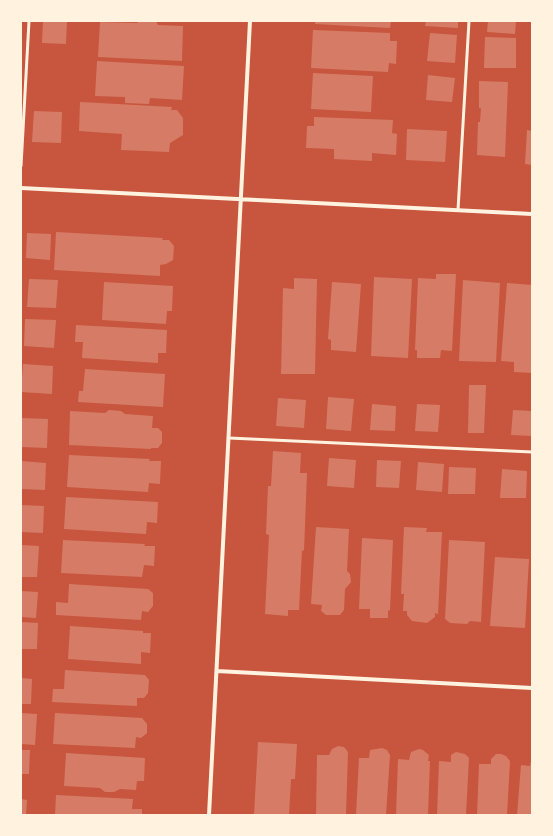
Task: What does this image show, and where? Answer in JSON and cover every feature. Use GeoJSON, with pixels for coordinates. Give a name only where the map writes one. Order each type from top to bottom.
{"type":"FeatureCollection","features":[{"type":"Feature","properties":{"kind":"street"},"geometry":{"type":"LineString","coordinates":[[209,815],[250,21]]}},
{"type":"Feature","properties":{"kind":"street"},"geometry":{"type":"LineString","coordinates":[[21,188],[532,214]]}},
{"type":"Feature","properties":{"kind":"street"},"geometry":{"type":"LineString","coordinates":[[217,671],[532,688]]}},
{"type":"Feature","properties":{"kind":"lane"},"geometry":{"type":"LineString","coordinates":[[21,166],[29,21]]}},
{"type":"Feature","properties":{"kind":"lane"},"geometry":{"type":"LineString","coordinates":[[458,210],[470,21]]}},
{"type":"Feature","properties":{"kind":"lane"},"geometry":{"type":"LineString","coordinates":[[229,438],[532,452]]}},
{"type":"Feature","properties":{"kind":"building"},"geometry":{"type":"Polygon","coordinates":[[[43,21],[67,21],[66,44],[42,43],[43,21]]]}},
{"type":"Feature","properties":{"kind":"building"},"geometry":{"type":"Polygon","coordinates":[[[139,21],[156,21],[158,25],[183,26],[182,61],[98,57],[100,22],[137,23],[139,21]]]}},
{"type":"Feature","properties":{"kind":"building"},"geometry":{"type":"Polygon","coordinates":[[[315,21],[391,21],[390,28],[315,24],[315,21]]]}},
{"type":"Feature","properties":{"kind":"building"},"geometry":{"type":"Polygon","coordinates":[[[426,21],[458,21],[458,28],[425,26],[426,21]]]}},
{"type":"Feature","properties":{"kind":"building"},"geometry":{"type":"Polygon","coordinates":[[[488,21],[516,21],[515,34],[487,32],[488,21]]]}},
{"type":"Feature","properties":{"kind":"building"},"geometry":{"type":"Polygon","coordinates":[[[313,30],[390,33],[390,41],[397,41],[396,64],[389,63],[388,72],[311,68],[313,30]]]}},
{"type":"Feature","properties":{"kind":"building"},"geometry":{"type":"Polygon","coordinates":[[[430,33],[457,35],[455,63],[427,61],[430,33]]]}},
{"type":"Feature","properties":{"kind":"building"},"geometry":{"type":"Polygon","coordinates":[[[485,37],[516,38],[516,68],[484,68],[485,37]]]}},
{"type":"Feature","properties":{"kind":"building"},"geometry":{"type":"Polygon","coordinates":[[[97,61],[184,66],[182,100],[150,98],[149,104],[125,103],[125,97],[95,96],[97,61]]]}},
{"type":"Feature","properties":{"kind":"building"},"geometry":{"type":"Polygon","coordinates":[[[313,73],[373,76],[371,112],[311,109],[313,73]]]}},
{"type":"Feature","properties":{"kind":"building"},"geometry":{"type":"Polygon","coordinates":[[[428,75],[455,78],[452,102],[426,100],[428,75]]]}},
{"type":"Feature","properties":{"kind":"building"},"geometry":{"type":"Polygon","coordinates":[[[479,81],[508,82],[505,157],[477,155],[478,122],[480,122],[481,108],[479,108],[479,81]]]}},
{"type":"Feature","properties":{"kind":"building"},"geometry":{"type":"Polygon","coordinates":[[[80,102],[172,107],[171,110],[177,110],[183,118],[183,135],[170,143],[169,152],[121,150],[122,134],[79,131],[80,102]]]}},
{"type":"Feature","properties":{"kind":"building"},"geometry":{"type":"Polygon","coordinates":[[[34,111],[62,112],[61,143],[32,142],[34,111]]]}},
{"type":"Feature","properties":{"kind":"building"},"geometry":{"type":"Polygon","coordinates":[[[314,117],[393,120],[392,133],[397,134],[396,155],[372,153],[372,161],[334,159],[334,149],[306,148],[307,126],[314,126],[314,117]]]}},
{"type":"Feature","properties":{"kind":"building"},"geometry":{"type":"Polygon","coordinates":[[[407,129],[447,131],[445,162],[406,160],[407,129]]]}},
{"type":"Feature","properties":{"kind":"building"},"geometry":{"type":"Polygon","coordinates":[[[527,130],[532,131],[532,165],[525,164],[527,130]]]}},
{"type":"Feature","properties":{"kind":"building"},"geometry":{"type":"Polygon","coordinates":[[[56,232],[163,238],[162,240],[169,240],[174,246],[173,260],[166,264],[160,265],[160,276],[54,270],[56,232]]]}},
{"type":"Feature","properties":{"kind":"building"},"geometry":{"type":"Polygon","coordinates":[[[27,233],[51,234],[50,260],[26,258],[27,233]]]}},
{"type":"Feature","properties":{"kind":"building"},"geometry":{"type":"Polygon","coordinates":[[[436,274],[456,274],[452,351],[441,350],[440,358],[417,358],[417,350],[415,350],[418,278],[436,279],[436,274]]]}},
{"type":"Feature","properties":{"kind":"building"},"geometry":{"type":"Polygon","coordinates":[[[374,277],[412,279],[408,358],[371,356],[374,277]]]}},
{"type":"Feature","properties":{"kind":"building"},"geometry":{"type":"Polygon","coordinates":[[[294,278],[317,279],[315,374],[281,374],[283,288],[294,289],[294,278]]]}},
{"type":"Feature","properties":{"kind":"building"},"geometry":{"type":"Polygon","coordinates":[[[29,279],[58,280],[56,308],[27,307],[29,279]]]}},
{"type":"Feature","properties":{"kind":"building"},"geometry":{"type":"Polygon","coordinates":[[[463,280],[500,283],[496,362],[459,361],[463,280]]]}},
{"type":"Feature","properties":{"kind":"building"},"geometry":{"type":"Polygon","coordinates":[[[104,282],[173,286],[172,311],[167,311],[166,324],[102,320],[104,282]]]}},
{"type":"Feature","properties":{"kind":"building"},"geometry":{"type":"Polygon","coordinates":[[[332,282],[361,284],[356,352],[331,350],[331,340],[328,339],[332,282]]]}},
{"type":"Feature","properties":{"kind":"building"},"geometry":{"type":"Polygon","coordinates":[[[507,283],[532,285],[532,373],[514,372],[514,362],[501,361],[507,283]]]}},
{"type":"Feature","properties":{"kind":"building"},"geometry":{"type":"Polygon","coordinates":[[[25,319],[56,320],[54,348],[24,346],[25,319]]]}},
{"type":"Feature","properties":{"kind":"building"},"geometry":{"type":"Polygon","coordinates":[[[76,325],[167,330],[166,353],[158,353],[158,363],[82,358],[83,342],[75,342],[76,325]]]}},
{"type":"Feature","properties":{"kind":"building"},"geometry":{"type":"Polygon","coordinates":[[[23,364],[53,366],[52,394],[21,392],[23,364]]]}},
{"type":"Feature","properties":{"kind":"building"},"geometry":{"type":"Polygon","coordinates":[[[85,369],[165,374],[163,407],[78,402],[79,391],[83,391],[85,369]]]}},
{"type":"Feature","properties":{"kind":"building"},"geometry":{"type":"Polygon","coordinates":[[[469,385],[486,385],[484,433],[468,433],[469,385]]]}},
{"type":"Feature","properties":{"kind":"building"},"geometry":{"type":"Polygon","coordinates":[[[328,397],[354,399],[351,431],[326,429],[328,397]]]}},
{"type":"Feature","properties":{"kind":"building"},"geometry":{"type":"Polygon","coordinates":[[[278,398],[306,400],[304,428],[276,426],[278,398]]]}},
{"type":"Feature","properties":{"kind":"building"},"geometry":{"type":"Polygon","coordinates":[[[372,404],[396,406],[395,431],[370,430],[372,404]]]}},
{"type":"Feature","properties":{"kind":"building"},"geometry":{"type":"Polygon","coordinates":[[[417,404],[440,405],[438,432],[415,431],[417,404]]]}},
{"type":"Feature","properties":{"kind":"building"},"geometry":{"type":"Polygon","coordinates":[[[109,410],[121,411],[125,414],[153,416],[152,428],[158,428],[162,432],[162,443],[158,448],[151,449],[69,445],[70,411],[105,413],[109,410]]]}},
{"type":"Feature","properties":{"kind":"building"},"geometry":{"type":"Polygon","coordinates":[[[513,410],[532,411],[532,436],[511,435],[513,410]]]}},
{"type":"Feature","properties":{"kind":"building"},"geometry":{"type":"Polygon","coordinates":[[[21,418],[48,419],[47,448],[21,447],[21,418]]]}},
{"type":"Feature","properties":{"kind":"building"},"geometry":{"type":"Polygon","coordinates":[[[273,451],[301,453],[300,473],[307,473],[304,551],[302,550],[299,610],[288,610],[288,616],[265,614],[269,535],[266,534],[268,486],[271,486],[273,451]]]}},
{"type":"Feature","properties":{"kind":"building"},"geometry":{"type":"Polygon","coordinates":[[[69,455],[150,459],[149,461],[161,461],[160,484],[149,483],[148,492],[67,487],[69,455]]]}},
{"type":"Feature","properties":{"kind":"building"},"geometry":{"type":"Polygon","coordinates":[[[329,458],[356,460],[354,488],[327,486],[329,458]]]}},
{"type":"Feature","properties":{"kind":"building"},"geometry":{"type":"Polygon","coordinates":[[[377,460],[401,461],[399,488],[376,487],[377,460]]]}},
{"type":"Feature","properties":{"kind":"building"},"geometry":{"type":"Polygon","coordinates":[[[21,461],[46,463],[45,490],[21,489],[21,461]]]}},
{"type":"Feature","properties":{"kind":"building"},"geometry":{"type":"Polygon","coordinates":[[[418,462],[444,464],[442,492],[416,490],[418,462]]]}},
{"type":"Feature","properties":{"kind":"building"},"geometry":{"type":"Polygon","coordinates":[[[449,467],[476,468],[475,494],[448,494],[449,467]]]}},
{"type":"Feature","properties":{"kind":"building"},"geometry":{"type":"Polygon","coordinates":[[[502,469],[527,471],[526,498],[500,498],[502,469]]]}},
{"type":"Feature","properties":{"kind":"building"},"geometry":{"type":"Polygon","coordinates":[[[66,497],[158,502],[157,523],[147,522],[146,534],[64,529],[66,497]]]}},
{"type":"Feature","properties":{"kind":"building"},"geometry":{"type":"Polygon","coordinates":[[[21,505],[44,506],[43,533],[21,532],[21,505]]]}},
{"type":"Feature","properties":{"kind":"building"},"geometry":{"type":"Polygon","coordinates":[[[316,527],[349,529],[347,571],[350,574],[351,582],[345,589],[344,610],[340,615],[326,615],[321,611],[322,605],[311,604],[316,527]]]}},
{"type":"Feature","properties":{"kind":"building"},"geometry":{"type":"Polygon","coordinates":[[[404,527],[427,528],[426,532],[442,532],[438,614],[435,613],[435,617],[427,623],[412,621],[407,615],[407,611],[403,611],[404,594],[401,594],[404,527]]]}},
{"type":"Feature","properties":{"kind":"building"},"geometry":{"type":"Polygon","coordinates":[[[362,538],[393,540],[390,611],[388,610],[388,618],[370,618],[370,609],[359,609],[362,538]]]}},
{"type":"Feature","properties":{"kind":"building"},"geometry":{"type":"Polygon","coordinates":[[[63,540],[145,544],[144,546],[155,546],[154,566],[144,565],[142,577],[61,573],[63,540]]]}},
{"type":"Feature","properties":{"kind":"building"},"geometry":{"type":"Polygon","coordinates":[[[449,540],[485,542],[481,622],[470,621],[467,624],[450,623],[445,619],[449,540]]]}},
{"type":"Feature","properties":{"kind":"building"},"geometry":{"type":"Polygon","coordinates":[[[21,545],[39,546],[37,577],[21,577],[21,545]]]}},
{"type":"Feature","properties":{"kind":"building"},"geometry":{"type":"Polygon","coordinates":[[[495,557],[529,559],[525,628],[490,626],[495,557]]]}},
{"type":"Feature","properties":{"kind":"building"},"geometry":{"type":"Polygon","coordinates":[[[69,584],[148,589],[153,593],[153,606],[148,612],[142,611],[141,620],[56,615],[56,602],[68,603],[69,584]]]}},
{"type":"Feature","properties":{"kind":"building"},"geometry":{"type":"Polygon","coordinates":[[[21,591],[38,592],[36,618],[21,617],[21,591]]]}},
{"type":"Feature","properties":{"kind":"building"},"geometry":{"type":"Polygon","coordinates":[[[21,622],[38,623],[37,649],[21,649],[21,622]]]}},
{"type":"Feature","properties":{"kind":"building"},"geometry":{"type":"Polygon","coordinates":[[[70,626],[143,631],[143,633],[151,633],[150,653],[141,652],[141,664],[68,659],[70,626]]]}},
{"type":"Feature","properties":{"kind":"building"},"geometry":{"type":"Polygon","coordinates":[[[65,670],[145,675],[149,680],[148,693],[144,698],[137,698],[137,706],[52,702],[53,689],[64,689],[65,670]]]}},
{"type":"Feature","properties":{"kind":"building"},"geometry":{"type":"Polygon","coordinates":[[[21,678],[32,679],[31,704],[21,704],[21,678]]]}},
{"type":"Feature","properties":{"kind":"building"},"geometry":{"type":"Polygon","coordinates":[[[21,713],[37,714],[35,745],[21,744],[21,713]]]}},
{"type":"Feature","properties":{"kind":"building"},"geometry":{"type":"Polygon","coordinates":[[[55,713],[142,718],[147,724],[147,733],[141,738],[136,737],[135,748],[53,744],[55,713]]]}},
{"type":"Feature","properties":{"kind":"building"},"geometry":{"type":"Polygon","coordinates":[[[258,742],[297,744],[295,779],[291,779],[289,815],[254,815],[258,742]]]}},
{"type":"Feature","properties":{"kind":"building"},"geometry":{"type":"Polygon","coordinates":[[[338,746],[344,747],[348,752],[346,815],[316,815],[317,755],[329,755],[332,749],[338,746]]]}},
{"type":"Feature","properties":{"kind":"building"},"geometry":{"type":"Polygon","coordinates":[[[382,748],[387,750],[390,755],[386,815],[356,815],[359,758],[369,758],[370,750],[382,748]]]}},
{"type":"Feature","properties":{"kind":"building"},"geometry":{"type":"Polygon","coordinates":[[[419,749],[423,750],[429,755],[428,761],[430,761],[428,815],[396,815],[398,759],[409,760],[411,752],[419,749]]]}},
{"type":"Feature","properties":{"kind":"building"},"geometry":{"type":"Polygon","coordinates":[[[21,750],[30,750],[29,774],[21,774],[21,750]]]}},
{"type":"Feature","properties":{"kind":"building"},"geometry":{"type":"Polygon","coordinates":[[[456,752],[465,754],[469,758],[466,815],[437,815],[439,761],[451,762],[451,755],[456,752]]]}},
{"type":"Feature","properties":{"kind":"building"},"geometry":{"type":"Polygon","coordinates":[[[66,753],[145,758],[144,781],[137,781],[136,790],[120,789],[114,792],[105,792],[100,788],[64,786],[66,753]]]}},
{"type":"Feature","properties":{"kind":"building"},"geometry":{"type":"Polygon","coordinates":[[[496,754],[506,756],[510,761],[507,815],[477,815],[479,764],[491,764],[491,759],[496,754]]]}},
{"type":"Feature","properties":{"kind":"building"},"geometry":{"type":"Polygon","coordinates":[[[531,761],[532,815],[517,815],[521,765],[530,766],[531,761]]]}},
{"type":"Feature","properties":{"kind":"building"},"geometry":{"type":"Polygon","coordinates":[[[56,795],[133,799],[132,809],[142,809],[142,815],[55,815],[56,795]]]}},
{"type":"Feature","properties":{"kind":"building"},"geometry":{"type":"Polygon","coordinates":[[[21,799],[27,800],[26,815],[21,815],[21,799]]]}}]}
